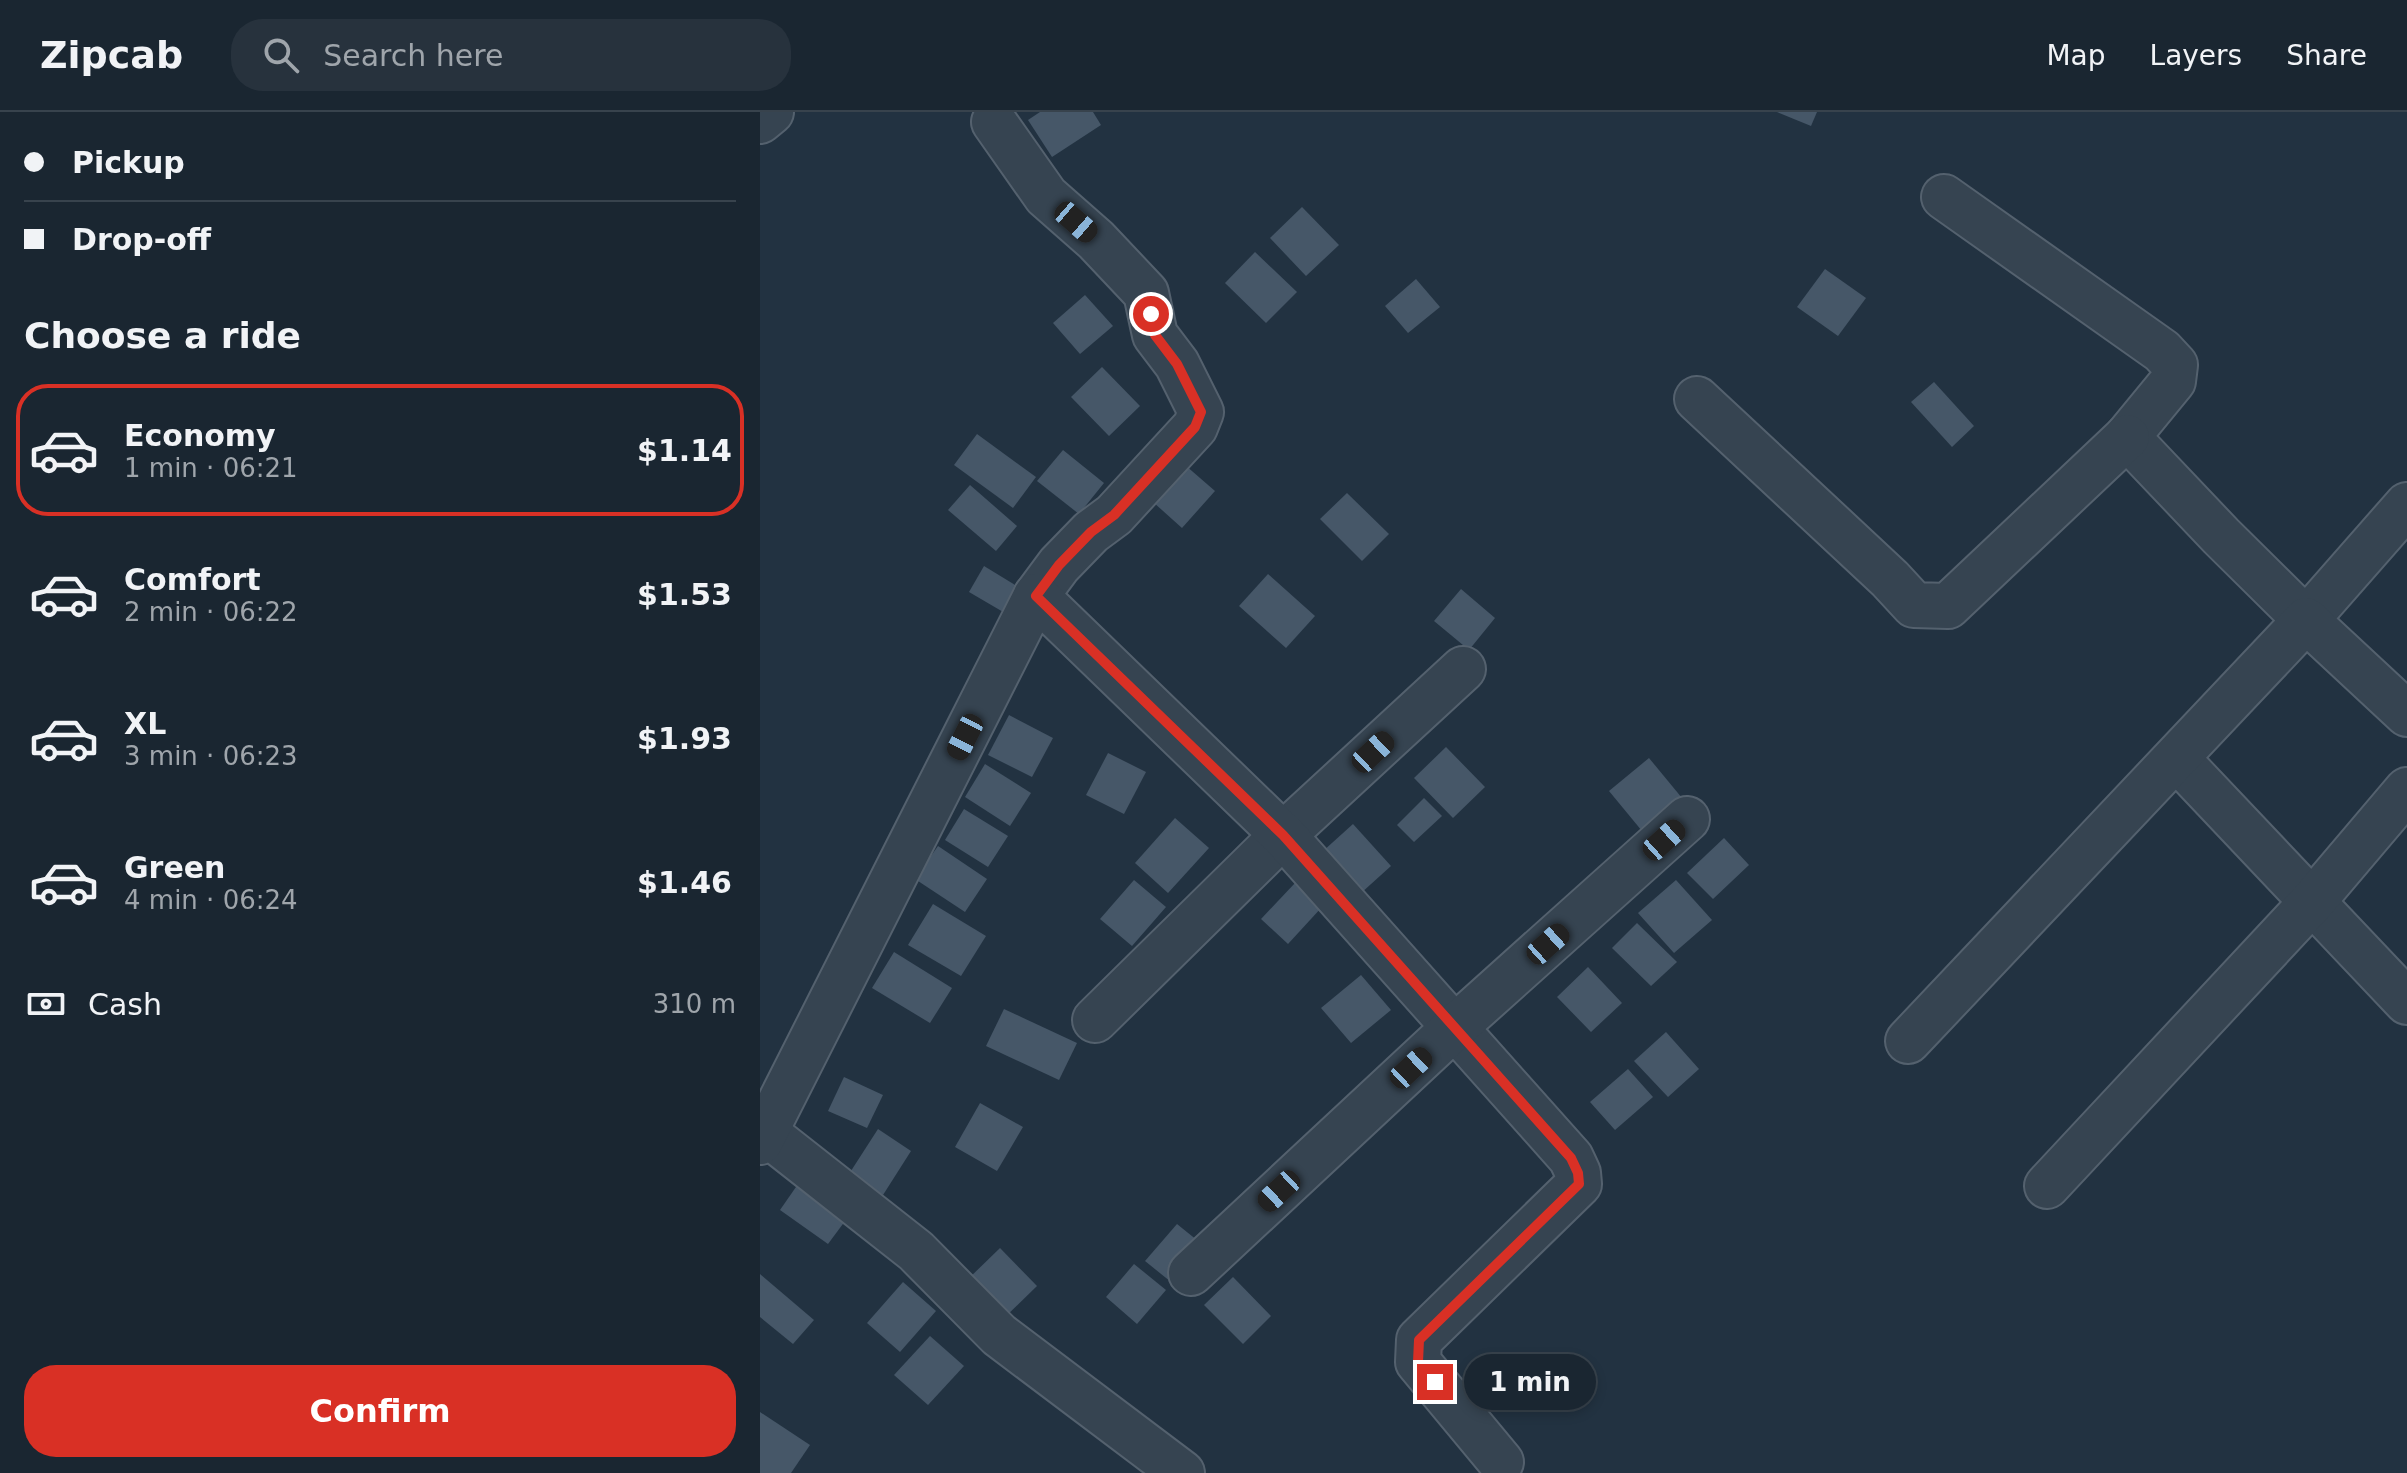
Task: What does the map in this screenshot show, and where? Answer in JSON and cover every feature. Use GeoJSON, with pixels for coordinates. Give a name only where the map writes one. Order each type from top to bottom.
{"type":"FeatureCollection","features":[{"type":"Feature","properties":{"kind":"street"},"geometry":{"type":"LineString","coordinates":[[760,121],[771,112]]}},
{"type":"Feature","properties":{"kind":"street"},"geometry":{"type":"LineString","coordinates":[[994,122],[1046,196],[1096,240],[1146,293],[1155,335],[1177,364],[1201,412],[1195,427],[1114,515],[1091,532],[1059,565],[1036,596],[763,1138],[916,1251],[999,1335],[1182,1473]]}},
{"type":"Feature","properties":{"kind":"street"},"geometry":{"type":"LineString","coordinates":[[1697,399],[1914,605],[1948,606],[2127,437],[2173,381],[2175,365],[2162,351],[1944,197]]}},
{"type":"Feature","properties":{"kind":"street"},"geometry":{"type":"LineString","coordinates":[[2127,437],[2221,536],[2407,714]]}},
{"type":"Feature","properties":{"kind":"street"},"geometry":{"type":"LineString","coordinates":[[1908,1041],[2177,759],[2407,505]]}},
{"type":"Feature","properties":{"kind":"street"},"geometry":{"type":"LineString","coordinates":[[1036,596],[1283,835],[1571,1158],[1579,1184],[1419,1340],[1418,1362],[1501,1462]]}},
{"type":"Feature","properties":{"kind":"street"},"geometry":{"type":"LineString","coordinates":[[1095,1020],[1283,835],[1463,669]]}},
{"type":"Feature","properties":{"kind":"street"},"geometry":{"type":"LineString","coordinates":[[2177,759],[2407,1002]]}},
{"type":"Feature","properties":{"kind":"street"},"geometry":{"type":"LineString","coordinates":[[2047,1186],[2312,902],[2407,790]]}},
{"type":"Feature","properties":{"kind":"street"},"geometry":{"type":"LineString","coordinates":[[1191,1273],[1455,1027],[1687,819]]}},
{"type":"Feature","properties":{"kind":"building"},"geometry":{"type":"Polygon","coordinates":[[[1040,112],[1093,112],[1101,125],[1052,157],[1028,120],[1040,112]]]}},
{"type":"Feature","properties":{"kind":"building"},"geometry":{"type":"Polygon","coordinates":[[[1777,112],[1817,112],[1811,126],[1777,112]]]}},
{"type":"Feature","properties":{"kind":"building"},"geometry":{"type":"Polygon","coordinates":[[[1302,207],[1339,245],[1306,276],[1270,238],[1302,207]]]}},
{"type":"Feature","properties":{"kind":"building"},"geometry":{"type":"Polygon","coordinates":[[[1255,252],[1297,292],[1266,323],[1225,283],[1255,252]]]}},
{"type":"Feature","properties":{"kind":"building"},"geometry":{"type":"Polygon","coordinates":[[[1825,269],[1866,298],[1838,336],[1797,307],[1825,269]]]}},
{"type":"Feature","properties":{"kind":"building"},"geometry":{"type":"Polygon","coordinates":[[[1416,279],[1440,307],[1408,333],[1385,306],[1416,279]]]}},
{"type":"Feature","properties":{"kind":"building"},"geometry":{"type":"Polygon","coordinates":[[[1085,295],[1113,326],[1080,354],[1053,323],[1085,295]]]}},
{"type":"Feature","properties":{"kind":"building"},"geometry":{"type":"Polygon","coordinates":[[[1102,367],[1140,406],[1109,436],[1071,397],[1102,367]]]}},
{"type":"Feature","properties":{"kind":"building"},"geometry":{"type":"Polygon","coordinates":[[[1934,382],[1974,426],[1952,447],[1911,402],[1934,382]]]}},
{"type":"Feature","properties":{"kind":"building"},"geometry":{"type":"Polygon","coordinates":[[[977,434],[1036,477],[1013,508],[954,465],[977,434]]]}},
{"type":"Feature","properties":{"kind":"building"},"geometry":{"type":"Polygon","coordinates":[[[1063,450],[1104,483],[1079,514],[1037,481],[1063,450]]]}},
{"type":"Feature","properties":{"kind":"building"},"geometry":{"type":"Polygon","coordinates":[[[1185,465],[1215,491],[1182,528],[1153,502],[1185,465]]]}},
{"type":"Feature","properties":{"kind":"building"},"geometry":{"type":"Polygon","coordinates":[[[970,485],[1017,526],[996,551],[948,510],[970,485]]]}},
{"type":"Feature","properties":{"kind":"building"},"geometry":{"type":"Polygon","coordinates":[[[1347,493],[1389,534],[1362,561],[1320,519],[1347,493]]]}},
{"type":"Feature","properties":{"kind":"building"},"geometry":{"type":"Polygon","coordinates":[[[984,566],[1025,591],[1010,616],[969,592],[984,566]]]}},
{"type":"Feature","properties":{"kind":"building"},"geometry":{"type":"Polygon","coordinates":[[[1268,574],[1315,616],[1286,648],[1239,606],[1268,574]]]}},
{"type":"Feature","properties":{"kind":"building"},"geometry":{"type":"Polygon","coordinates":[[[1461,589],[1495,618],[1469,650],[1434,621],[1461,589]]]}},
{"type":"Feature","properties":{"kind":"building"},"geometry":{"type":"Polygon","coordinates":[[[1009,715],[1053,738],[1032,777],[988,755],[1009,715]]]}},
{"type":"Feature","properties":{"kind":"building"},"geometry":{"type":"Polygon","coordinates":[[[1446,747],[1485,787],[1453,818],[1414,778],[1446,747]]]}},
{"type":"Feature","properties":{"kind":"building"},"geometry":{"type":"Polygon","coordinates":[[[1108,753],[1146,772],[1124,814],[1086,795],[1108,753]]]}},
{"type":"Feature","properties":{"kind":"building"},"geometry":{"type":"Polygon","coordinates":[[[1649,758],[1682,798],[1642,831],[1609,791],[1649,758]]]}},
{"type":"Feature","properties":{"kind":"building"},"geometry":{"type":"Polygon","coordinates":[[[985,764],[1031,793],[1010,826],[965,797],[985,764]]]}},
{"type":"Feature","properties":{"kind":"building"},"geometry":{"type":"Polygon","coordinates":[[[1424,798],[1442,816],[1414,842],[1397,825],[1424,798]]]}},
{"type":"Feature","properties":{"kind":"building"},"geometry":{"type":"Polygon","coordinates":[[[964,809],[1008,836],[988,867],[945,840],[964,809]]]}},
{"type":"Feature","properties":{"kind":"building"},"geometry":{"type":"Polygon","coordinates":[[[1175,818],[1209,848],[1168,893],[1135,863],[1175,818]]]}},
{"type":"Feature","properties":{"kind":"building"},"geometry":{"type":"Polygon","coordinates":[[[1353,824],[1391,866],[1360,894],[1322,852],[1353,824]]]}},
{"type":"Feature","properties":{"kind":"building"},"geometry":{"type":"Polygon","coordinates":[[[1724,838],[1749,865],[1713,899],[1687,873],[1724,838]]]}},
{"type":"Feature","properties":{"kind":"building"},"geometry":{"type":"Polygon","coordinates":[[[938,846],[987,879],[965,912],[915,879],[938,846]]]}},
{"type":"Feature","properties":{"kind":"building"},"geometry":{"type":"Polygon","coordinates":[[[1134,880],[1166,907],[1132,946],[1100,919],[1134,880]]]}},
{"type":"Feature","properties":{"kind":"building"},"geometry":{"type":"Polygon","coordinates":[[[1676,880],[1712,920],[1674,953],[1638,913],[1676,880]]]}},
{"type":"Feature","properties":{"kind":"building"},"geometry":{"type":"Polygon","coordinates":[[[1295,883],[1322,907],[1288,944],[1261,919],[1295,883]]]}},
{"type":"Feature","properties":{"kind":"building"},"geometry":{"type":"Polygon","coordinates":[[[933,904],[986,936],[961,976],[908,945],[933,904]]]}},
{"type":"Feature","properties":{"kind":"building"},"geometry":{"type":"Polygon","coordinates":[[[1637,923],[1677,962],[1651,986],[1612,948],[1637,923]]]}},
{"type":"Feature","properties":{"kind":"building"},"geometry":{"type":"Polygon","coordinates":[[[894,952],[952,988],[930,1023],[872,988],[894,952]]]}},
{"type":"Feature","properties":{"kind":"building"},"geometry":{"type":"Polygon","coordinates":[[[1588,967],[1622,1003],[1591,1032],[1557,997],[1588,967]]]}},
{"type":"Feature","properties":{"kind":"building"},"geometry":{"type":"Polygon","coordinates":[[[1361,975],[1391,1010],[1351,1043],[1321,1008],[1361,975]]]}},
{"type":"Feature","properties":{"kind":"building"},"geometry":{"type":"Polygon","coordinates":[[[1004,1009],[1077,1043],[1059,1080],[986,1046],[1004,1009]]]}},
{"type":"Feature","properties":{"kind":"building"},"geometry":{"type":"Polygon","coordinates":[[[1666,1032],[1699,1069],[1668,1097],[1634,1061],[1666,1032]]]}},
{"type":"Feature","properties":{"kind":"building"},"geometry":{"type":"Polygon","coordinates":[[[1628,1069],[1653,1097],[1615,1130],[1590,1102],[1628,1069]]]}},
{"type":"Feature","properties":{"kind":"building"},"geometry":{"type":"Polygon","coordinates":[[[844,1077],[883,1095],[867,1128],[828,1111],[844,1077]]]}},
{"type":"Feature","properties":{"kind":"building"},"geometry":{"type":"Polygon","coordinates":[[[980,1103],[1023,1127],[997,1171],[955,1147],[980,1103]]]}},
{"type":"Feature","properties":{"kind":"building"},"geometry":{"type":"Polygon","coordinates":[[[878,1129],[911,1151],[883,1195],[849,1174],[878,1129]]]}},
{"type":"Feature","properties":{"kind":"building"},"geometry":{"type":"Polygon","coordinates":[[[805,1174],[854,1209],[828,1244],[780,1210],[805,1174]]]}},
{"type":"Feature","properties":{"kind":"building"},"geometry":{"type":"Polygon","coordinates":[[[1177,1224],[1203,1245],[1171,1282],[1145,1261],[1177,1224]]]}},
{"type":"Feature","properties":{"kind":"building"},"geometry":{"type":"Polygon","coordinates":[[[1000,1248],[1037,1286],[1001,1321],[964,1283],[1000,1248]]]}},
{"type":"Feature","properties":{"kind":"building"},"geometry":{"type":"Polygon","coordinates":[[[1134,1264],[1166,1290],[1137,1324],[1106,1297],[1134,1264]]]}},
{"type":"Feature","properties":{"kind":"building"},"geometry":{"type":"Polygon","coordinates":[[[760,1274],[814,1320],[793,1344],[760,1317],[760,1274]]]}},
{"type":"Feature","properties":{"kind":"building"},"geometry":{"type":"Polygon","coordinates":[[[1233,1277],[1271,1316],[1243,1344],[1204,1305],[1233,1277]]]}},
{"type":"Feature","properties":{"kind":"building"},"geometry":{"type":"Polygon","coordinates":[[[903,1282],[936,1311],[900,1352],[867,1323],[903,1282]]]}},
{"type":"Feature","properties":{"kind":"building"},"geometry":{"type":"Polygon","coordinates":[[[930,1336],[964,1366],[928,1405],[894,1375],[930,1336]]]}},
{"type":"Feature","properties":{"kind":"building"},"geometry":{"type":"Polygon","coordinates":[[[760,1412],[810,1445],[791,1473],[760,1473],[760,1412]]]}},
{"type":"Feature","properties":{"kind":"route"},"geometry":{"type":"LineString","coordinates":[[1151,314],[1155,335],[1177,364],[1201,412],[1195,427],[1114,515],[1091,532],[1059,565],[1036,596],[1283,835],[1571,1158],[1578,1173],[1579,1184],[1419,1340],[1418,1362],[1435,1382]]}}]}
